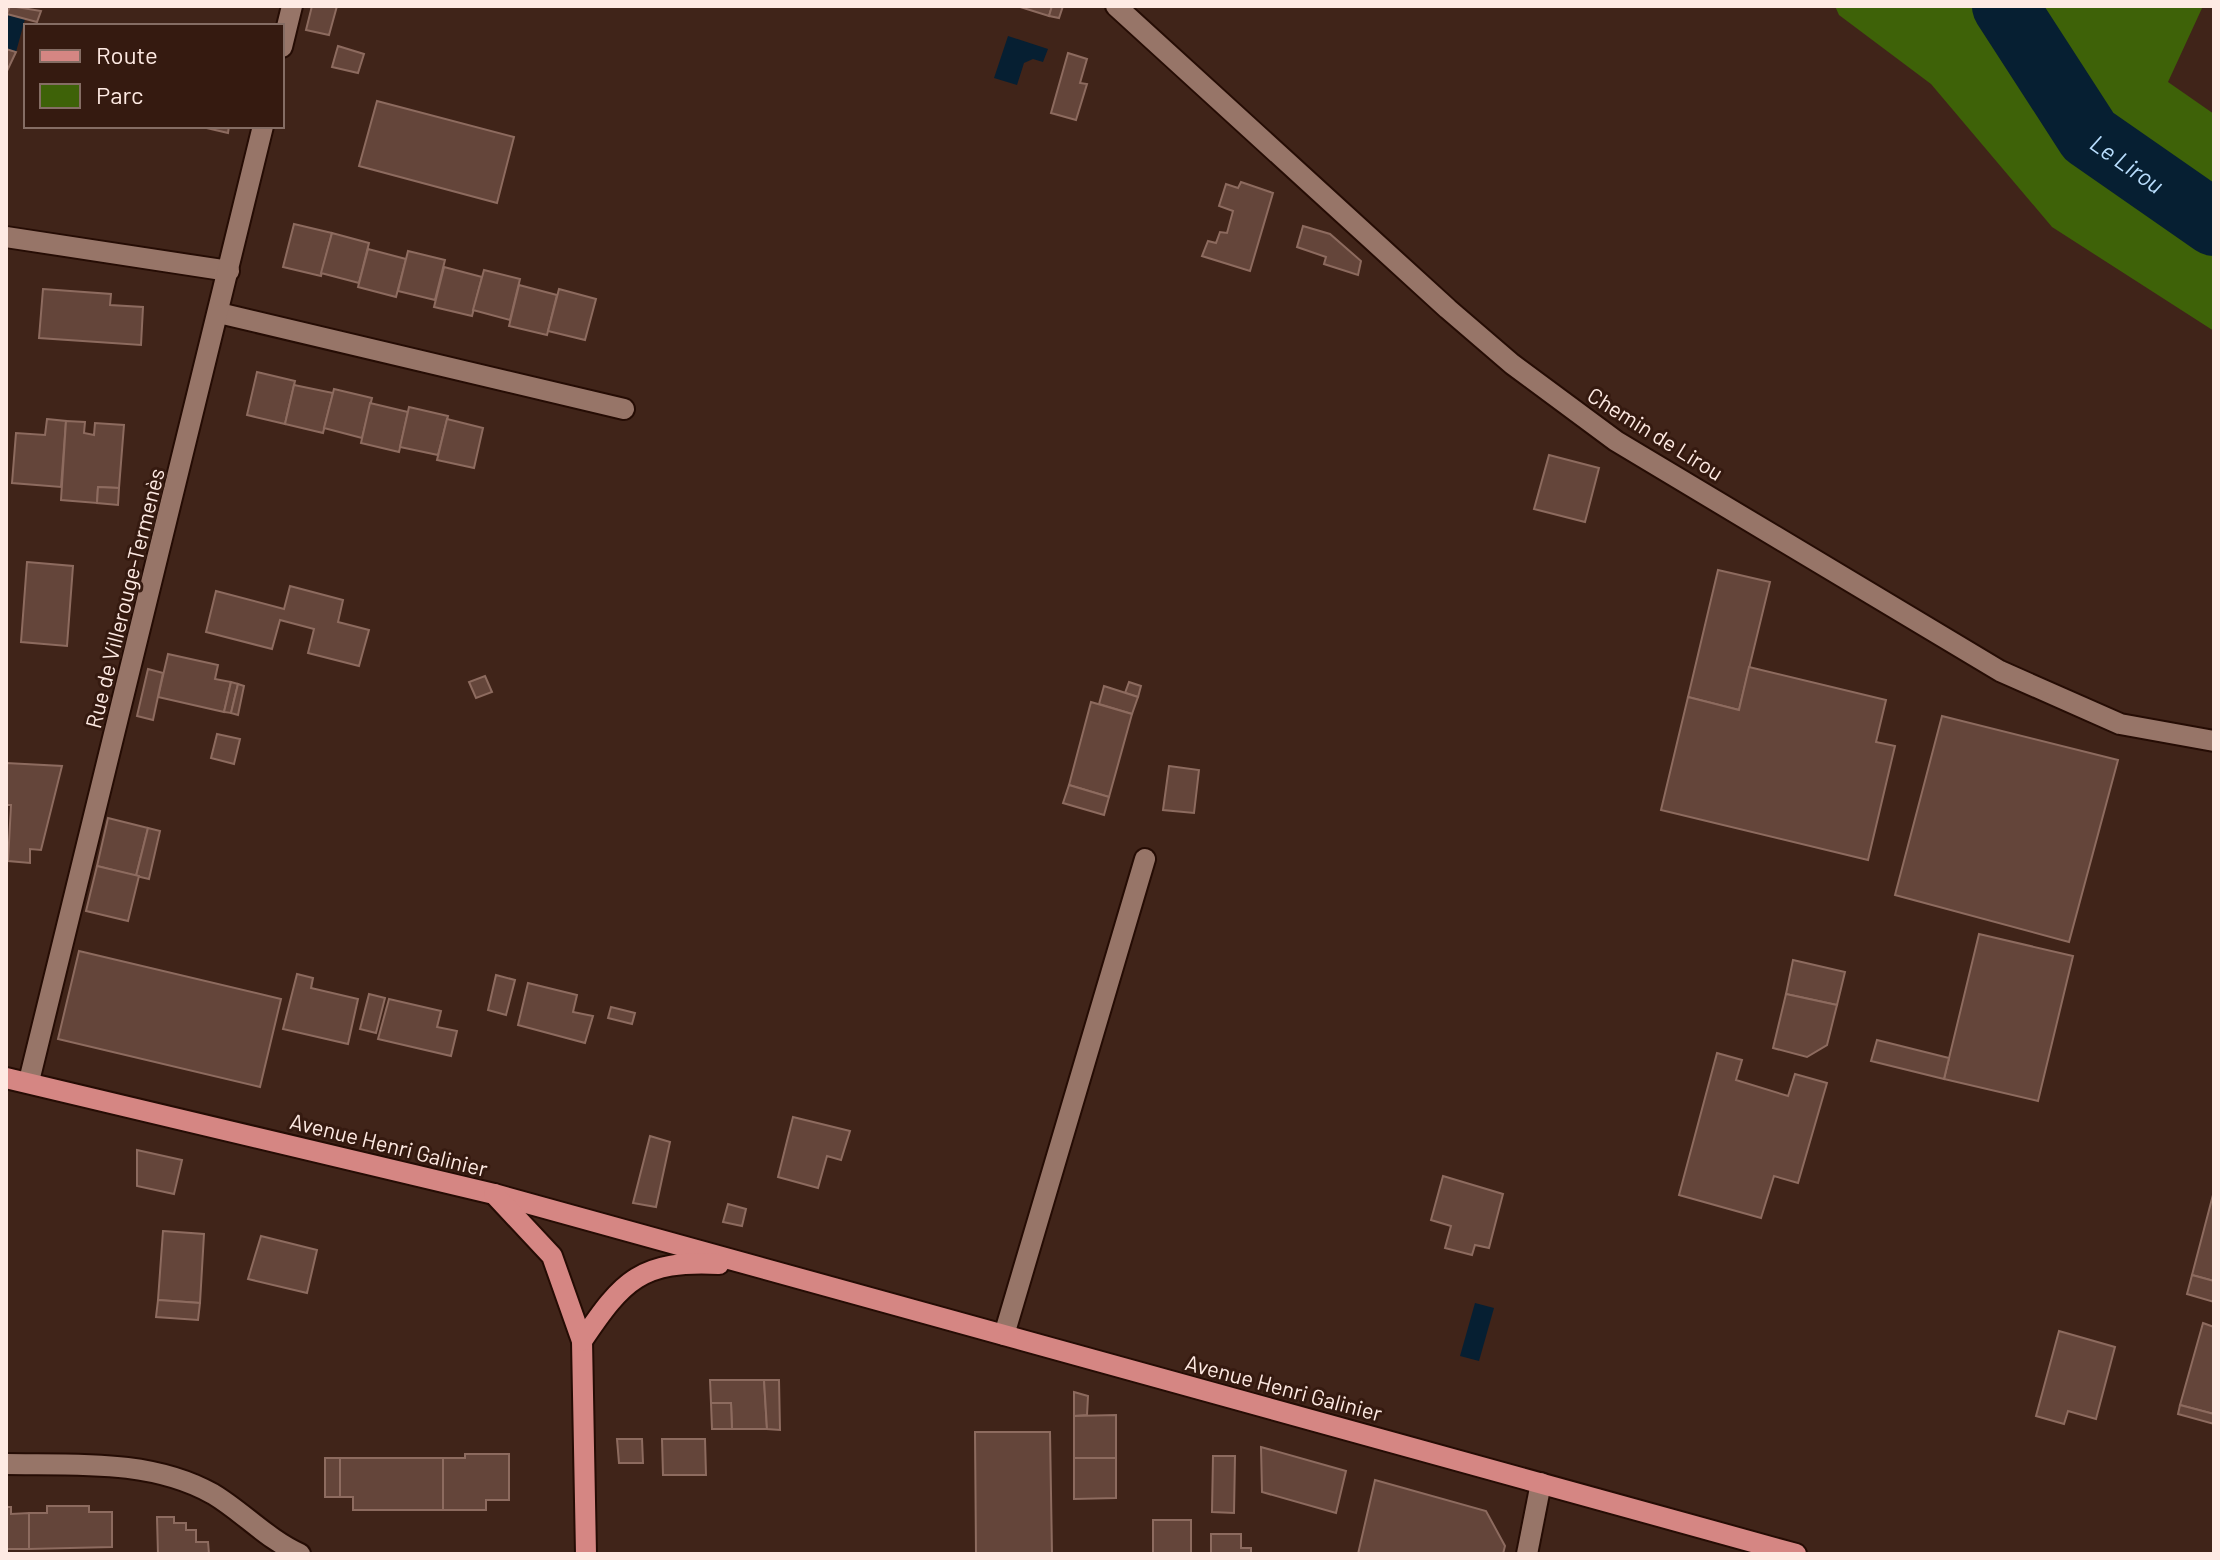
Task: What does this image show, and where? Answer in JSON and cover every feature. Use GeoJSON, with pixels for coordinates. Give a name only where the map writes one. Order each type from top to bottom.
{"type":"FeatureCollection","features":[{"type":"Feature","properties":{"kind":"main road","name":"Avenue Henri Galinier"},"geometry":{"type":"LineString","coordinates":[[6,1078],[29,1081],[494,1194],[1796,1554]]}},
{"type":"Feature","properties":{"kind":"main road"},"geometry":{"type":"LineString","coordinates":[[494,1194],[552,1256],[582,1341],[586,1554]]}},
{"type":"Feature","properties":{"kind":"main road","name":"Avenue Henri Galinier"},"geometry":{"type":"LineString","coordinates":[[582,1341],[614,1293],[640,1275],[683,1262],[759,1266]]}},
{"type":"Feature","properties":{"kind":"street"},"geometry":{"type":"LineString","coordinates":[[284,39],[292,6]]}},
{"type":"Feature","properties":{"kind":"street","name":"Chemin de Lirou"},"geometry":{"type":"LineString","coordinates":[[1116,6],[1448,309],[1512,364],[1616,441],[2000,671],[2120,724],[2214,741]]}},
{"type":"Feature","properties":{"kind":"street","name":"Rue de Villerouge-Termenès"},"geometry":{"type":"LineString","coordinates":[[29,1081],[263,128]]}},
{"type":"Feature","properties":{"kind":"street"},"geometry":{"type":"LineString","coordinates":[[6,237],[229,271]]}},
{"type":"Feature","properties":{"kind":"street"},"geometry":{"type":"LineString","coordinates":[[219,313],[624,409]]}},
{"type":"Feature","properties":{"kind":"street"},"geometry":{"type":"LineString","coordinates":[[1004,1335],[1145,859]]}},
{"type":"Feature","properties":{"kind":"street"},"geometry":{"type":"LineString","coordinates":[[6,1464],[100,1466],[162,1473],[212,1494],[300,1554]]}},
{"type":"Feature","properties":{"kind":"street"},"geometry":{"type":"LineString","coordinates":[[1527,1554],[1541,1483]]}},
{"type":"Feature","properties":{"kind":"green space"},"geometry":{"type":"Polygon","coordinates":[[[1835,6],[2203,6],[2168,82],[2214,114],[2214,331],[2052,227],[1931,84],[1839,15],[1835,6]]]}},
{"type":"Feature","properties":{"kind":"water"},"geometry":{"type":"Polygon","coordinates":[[[6,13],[25,19],[16,52],[6,49],[6,13]]]}},
{"type":"Feature","properties":{"kind":"water"},"geometry":{"type":"Polygon","coordinates":[[[1008,36],[1048,49],[1043,62],[1033,59],[1024,63],[1017,85],[994,78],[1008,36]]]}},
{"type":"Feature","properties":{"kind":"water"},"geometry":{"type":"Polygon","coordinates":[[[1475,1303],[1494,1308],[1479,1361],[1460,1356],[1475,1303]]]}},
{"type":"Feature","properties":{"kind":"building"},"geometry":{"type":"Polygon","coordinates":[[[10,6],[41,11],[37,22],[7,14],[10,6]]]}},
{"type":"Feature","properties":{"kind":"building"},"geometry":{"type":"Polygon","coordinates":[[[312,6],[337,6],[329,35],[306,30],[312,6]]]}},
{"type":"Feature","properties":{"kind":"building"},"geometry":{"type":"Polygon","coordinates":[[[1017,6],[1052,6],[1049,16],[1017,6]]]}},
{"type":"Feature","properties":{"kind":"building"},"geometry":{"type":"Polygon","coordinates":[[[1052,6],[1063,6],[1059,18],[1049,16],[1052,6]]]}},
{"type":"Feature","properties":{"kind":"building"},"geometry":{"type":"Polygon","coordinates":[[[338,46],[364,54],[358,73],[332,67],[338,46]]]}},
{"type":"Feature","properties":{"kind":"building"},"geometry":{"type":"Polygon","coordinates":[[[6,49],[16,52],[6,73],[6,49]]]}},
{"type":"Feature","properties":{"kind":"building"},"geometry":{"type":"Polygon","coordinates":[[[1068,53],[1087,59],[1080,83],[1087,84],[1076,120],[1051,113],[1068,53]]]}},
{"type":"Feature","properties":{"kind":"building"},"geometry":{"type":"Polygon","coordinates":[[[377,101],[514,137],[497,203],[359,166],[377,101]]]}},
{"type":"Feature","properties":{"kind":"building"},"geometry":{"type":"Polygon","coordinates":[[[207,128],[229,128],[228,133],[207,128]]]}},
{"type":"Feature","properties":{"kind":"building"},"geometry":{"type":"Polygon","coordinates":[[[1241,182],[1273,193],[1250,271],[1202,256],[1208,241],[1216,243],[1220,232],[1227,233],[1233,211],[1219,206],[1226,184],[1238,188],[1241,182]]]}},
{"type":"Feature","properties":{"kind":"building"},"geometry":{"type":"Polygon","coordinates":[[[294,224],[332,233],[321,276],[283,267],[294,224]]]}},
{"type":"Feature","properties":{"kind":"building"},"geometry":{"type":"Polygon","coordinates":[[[1303,226],[1330,234],[1361,261],[1358,275],[1324,264],[1326,257],[1297,247],[1303,226]]]}},
{"type":"Feature","properties":{"kind":"building"},"geometry":{"type":"Polygon","coordinates":[[[332,233],[369,243],[359,283],[321,273],[332,233]]]}},
{"type":"Feature","properties":{"kind":"building"},"geometry":{"type":"Polygon","coordinates":[[[368,249],[406,259],[396,297],[358,287],[368,249]]]}},
{"type":"Feature","properties":{"kind":"building"},"geometry":{"type":"Polygon","coordinates":[[[408,251],[445,260],[435,300],[398,291],[408,251]]]}},
{"type":"Feature","properties":{"kind":"building"},"geometry":{"type":"Polygon","coordinates":[[[444,267],[482,277],[472,316],[434,307],[444,267]]]}},
{"type":"Feature","properties":{"kind":"building"},"geometry":{"type":"Polygon","coordinates":[[[484,270],[520,279],[510,320],[473,310],[484,270]]]}},
{"type":"Feature","properties":{"kind":"building"},"geometry":{"type":"Polygon","coordinates":[[[519,285],[557,295],[547,335],[509,326],[519,285]]]}},
{"type":"Feature","properties":{"kind":"building"},"geometry":{"type":"Polygon","coordinates":[[[43,289],[111,294],[110,305],[143,307],[141,345],[39,338],[43,289]]]}},
{"type":"Feature","properties":{"kind":"building"},"geometry":{"type":"Polygon","coordinates":[[[559,289],[596,299],[585,340],[548,331],[559,289]]]}},
{"type":"Feature","properties":{"kind":"building"},"geometry":{"type":"Polygon","coordinates":[[[257,372],[295,381],[285,424],[247,415],[257,372]]]}},
{"type":"Feature","properties":{"kind":"building"},"geometry":{"type":"Polygon","coordinates":[[[294,385],[333,393],[323,433],[285,424],[294,385]]]}},
{"type":"Feature","properties":{"kind":"building"},"geometry":{"type":"Polygon","coordinates":[[[334,389],[372,398],[362,438],[324,428],[334,389]]]}},
{"type":"Feature","properties":{"kind":"building"},"geometry":{"type":"Polygon","coordinates":[[[370,403],[408,412],[399,452],[361,443],[370,403]]]}},
{"type":"Feature","properties":{"kind":"building"},"geometry":{"type":"Polygon","coordinates":[[[409,407],[448,416],[438,455],[400,447],[409,407]]]}},
{"type":"Feature","properties":{"kind":"building"},"geometry":{"type":"Polygon","coordinates":[[[47,419],[66,421],[61,487],[12,483],[16,433],[45,435],[47,419]]]}},
{"type":"Feature","properties":{"kind":"building"},"geometry":{"type":"Polygon","coordinates":[[[447,419],[483,428],[474,468],[437,460],[447,419]]]}},
{"type":"Feature","properties":{"kind":"building"},"geometry":{"type":"Polygon","coordinates":[[[66,421],[85,422],[84,433],[94,435],[95,423],[124,425],[119,488],[98,487],[97,503],[61,500],[66,421]]]}},
{"type":"Feature","properties":{"kind":"building"},"geometry":{"type":"Polygon","coordinates":[[[1549,455],[1599,468],[1585,522],[1534,509],[1549,455]]]}},
{"type":"Feature","properties":{"kind":"building"},"geometry":{"type":"Polygon","coordinates":[[[98,487],[119,488],[118,505],[97,503],[98,487]]]}},
{"type":"Feature","properties":{"kind":"building"},"geometry":{"type":"Polygon","coordinates":[[[27,562],[73,566],[67,646],[21,642],[27,562]]]}},
{"type":"Feature","properties":{"kind":"building"},"geometry":{"type":"Polygon","coordinates":[[[1718,570],[1770,582],[1739,710],[1688,697],[1718,570]]]}},
{"type":"Feature","properties":{"kind":"building"},"geometry":{"type":"Polygon","coordinates":[[[290,586],[343,600],[338,622],[369,630],[359,666],[308,653],[314,629],[280,620],[272,649],[206,632],[216,591],[284,609],[290,586]]]}},
{"type":"Feature","properties":{"kind":"building"},"geometry":{"type":"Polygon","coordinates":[[[168,654],[218,665],[215,679],[231,682],[224,712],[158,697],[168,654]]]}},
{"type":"Feature","properties":{"kind":"building"},"geometry":{"type":"Polygon","coordinates":[[[1749,667],[1886,700],[1876,742],[1895,746],[1868,860],[1661,810],[1688,697],[1739,710],[1749,667]]]}},
{"type":"Feature","properties":{"kind":"building"},"geometry":{"type":"Polygon","coordinates":[[[148,669],[163,673],[153,720],[137,716],[148,669]]]}},
{"type":"Feature","properties":{"kind":"building"},"geometry":{"type":"Polygon","coordinates":[[[485,676],[492,692],[476,698],[469,682],[485,676]]]}},
{"type":"Feature","properties":{"kind":"building"},"geometry":{"type":"Polygon","coordinates":[[[231,682],[238,684],[231,713],[224,712],[231,682]]]}},
{"type":"Feature","properties":{"kind":"building"},"geometry":{"type":"Polygon","coordinates":[[[1129,682],[1141,686],[1138,697],[1125,693],[1129,682]]]}},
{"type":"Feature","properties":{"kind":"building"},"geometry":{"type":"Polygon","coordinates":[[[238,684],[244,686],[238,715],[231,713],[238,684]]]}},
{"type":"Feature","properties":{"kind":"building"},"geometry":{"type":"Polygon","coordinates":[[[1104,686],[1138,697],[1132,714],[1099,704],[1104,686]]]}},
{"type":"Feature","properties":{"kind":"building"},"geometry":{"type":"Polygon","coordinates":[[[1091,702],[1132,714],[1109,797],[1069,785],[1091,702]]]}},
{"type":"Feature","properties":{"kind":"building"},"geometry":{"type":"Polygon","coordinates":[[[1942,716],[2118,760],[2069,942],[1895,895],[1942,716]]]}},
{"type":"Feature","properties":{"kind":"building"},"geometry":{"type":"Polygon","coordinates":[[[217,734],[240,739],[234,764],[211,758],[217,734]]]}},
{"type":"Feature","properties":{"kind":"building"},"geometry":{"type":"Polygon","coordinates":[[[6,763],[62,766],[41,850],[30,849],[30,863],[8,861],[11,805],[6,805],[6,763]]]}},
{"type":"Feature","properties":{"kind":"building"},"geometry":{"type":"Polygon","coordinates":[[[1169,766],[1199,770],[1194,813],[1163,810],[1169,766]]]}},
{"type":"Feature","properties":{"kind":"building"},"geometry":{"type":"Polygon","coordinates":[[[1069,785],[1109,797],[1104,815],[1063,803],[1069,785]]]}},
{"type":"Feature","properties":{"kind":"building"},"geometry":{"type":"Polygon","coordinates":[[[108,818],[148,828],[136,876],[97,866],[108,818]]]}},
{"type":"Feature","properties":{"kind":"building"},"geometry":{"type":"Polygon","coordinates":[[[148,828],[160,831],[149,879],[136,876],[148,828]]]}},
{"type":"Feature","properties":{"kind":"building"},"geometry":{"type":"Polygon","coordinates":[[[97,866],[139,876],[128,921],[86,911],[97,866]]]}},
{"type":"Feature","properties":{"kind":"building"},"geometry":{"type":"Polygon","coordinates":[[[1979,934],[2073,956],[2038,1101],[1944,1079],[1979,934]]]}},
{"type":"Feature","properties":{"kind":"building"},"geometry":{"type":"Polygon","coordinates":[[[79,951],[281,999],[260,1087],[58,1039],[79,951]]]}},
{"type":"Feature","properties":{"kind":"building"},"geometry":{"type":"Polygon","coordinates":[[[1793,960],[1845,972],[1837,1005],[1786,994],[1793,960]]]}},
{"type":"Feature","properties":{"kind":"building"},"geometry":{"type":"Polygon","coordinates":[[[297,974],[313,978],[311,988],[358,999],[348,1044],[283,1029],[297,974]]]}},
{"type":"Feature","properties":{"kind":"building"},"geometry":{"type":"Polygon","coordinates":[[[496,975],[515,980],[506,1015],[488,1010],[496,975]]]}},
{"type":"Feature","properties":{"kind":"building"},"geometry":{"type":"Polygon","coordinates":[[[528,983],[577,995],[573,1012],[593,1016],[585,1043],[518,1025],[528,983]]]}},
{"type":"Feature","properties":{"kind":"building"},"geometry":{"type":"Polygon","coordinates":[[[369,994],[385,998],[376,1033],[360,1029],[369,994]]]}},
{"type":"Feature","properties":{"kind":"building"},"geometry":{"type":"Polygon","coordinates":[[[1786,994],[1837,1005],[1827,1045],[1807,1057],[1773,1048],[1786,994]]]}},
{"type":"Feature","properties":{"kind":"building"},"geometry":{"type":"Polygon","coordinates":[[[389,999],[441,1011],[437,1027],[457,1031],[451,1056],[378,1039],[389,999]]]}},
{"type":"Feature","properties":{"kind":"building"},"geometry":{"type":"Polygon","coordinates":[[[611,1007],[635,1013],[632,1024],[608,1018],[611,1007]]]}},
{"type":"Feature","properties":{"kind":"building"},"geometry":{"type":"Polygon","coordinates":[[[1877,1040],[1949,1058],[1944,1079],[1871,1061],[1877,1040]]]}},
{"type":"Feature","properties":{"kind":"building"},"geometry":{"type":"Polygon","coordinates":[[[1717,1053],[1742,1060],[1736,1080],[1788,1096],[1795,1074],[1827,1083],[1798,1183],[1774,1176],[1761,1218],[1679,1195],[1717,1053]]]}},
{"type":"Feature","properties":{"kind":"building"},"geometry":{"type":"Polygon","coordinates":[[[793,1117],[850,1131],[841,1160],[827,1156],[818,1188],[778,1177],[793,1117]]]}},
{"type":"Feature","properties":{"kind":"building"},"geometry":{"type":"Polygon","coordinates":[[[650,1136],[670,1142],[656,1207],[633,1203],[650,1136]]]}},
{"type":"Feature","properties":{"kind":"building"},"geometry":{"type":"Polygon","coordinates":[[[137,1150],[182,1160],[174,1194],[137,1186],[137,1150]]]}},
{"type":"Feature","properties":{"kind":"building"},"geometry":{"type":"Polygon","coordinates":[[[1443,1176],[1503,1194],[1489,1248],[1475,1245],[1472,1255],[1445,1248],[1451,1226],[1431,1220],[1443,1176]]]}},
{"type":"Feature","properties":{"kind":"building"},"geometry":{"type":"Polygon","coordinates":[[[2214,1191],[2214,1281],[2192,1275],[2214,1191]]]}},
{"type":"Feature","properties":{"kind":"building"},"geometry":{"type":"Polygon","coordinates":[[[728,1204],[746,1209],[742,1226],[723,1222],[728,1204]]]}},
{"type":"Feature","properties":{"kind":"building"},"geometry":{"type":"Polygon","coordinates":[[[163,1231],[204,1234],[200,1303],[158,1300],[163,1231]]]}},
{"type":"Feature","properties":{"kind":"building"},"geometry":{"type":"Polygon","coordinates":[[[261,1236],[317,1250],[307,1293],[248,1279],[261,1236]]]}},
{"type":"Feature","properties":{"kind":"building"},"geometry":{"type":"Polygon","coordinates":[[[2192,1275],[2214,1281],[2214,1302],[2187,1294],[2192,1275]]]}},
{"type":"Feature","properties":{"kind":"building"},"geometry":{"type":"Polygon","coordinates":[[[158,1300],[200,1303],[198,1320],[156,1317],[158,1300]]]}},
{"type":"Feature","properties":{"kind":"building"},"geometry":{"type":"Polygon","coordinates":[[[2203,1323],[2214,1327],[2214,1414],[2180,1405],[2203,1323]]]}},
{"type":"Feature","properties":{"kind":"building"},"geometry":{"type":"Polygon","coordinates":[[[2059,1331],[2115,1347],[2096,1419],[2068,1411],[2064,1424],[2036,1416],[2059,1331]]]}},
{"type":"Feature","properties":{"kind":"building"},"geometry":{"type":"Polygon","coordinates":[[[710,1380],[764,1380],[767,1429],[732,1429],[731,1403],[711,1403],[710,1380]]]}},
{"type":"Feature","properties":{"kind":"building"},"geometry":{"type":"Polygon","coordinates":[[[764,1380],[779,1380],[780,1430],[767,1429],[764,1380]]]}},
{"type":"Feature","properties":{"kind":"building"},"geometry":{"type":"Polygon","coordinates":[[[1074,1392],[1088,1396],[1087,1415],[1074,1416],[1074,1392]]]}},
{"type":"Feature","properties":{"kind":"building"},"geometry":{"type":"Polygon","coordinates":[[[711,1403],[731,1403],[732,1429],[712,1429],[711,1403]]]}},
{"type":"Feature","properties":{"kind":"building"},"geometry":{"type":"Polygon","coordinates":[[[2180,1405],[2214,1414],[2214,1424],[2178,1414],[2180,1405]]]}},
{"type":"Feature","properties":{"kind":"building"},"geometry":{"type":"Polygon","coordinates":[[[1116,1415],[1116,1458],[1074,1458],[1074,1416],[1116,1415]]]}},
{"type":"Feature","properties":{"kind":"building"},"geometry":{"type":"Polygon","coordinates":[[[975,1432],[1050,1432],[1052,1554],[976,1554],[975,1432]]]}},
{"type":"Feature","properties":{"kind":"building"},"geometry":{"type":"Polygon","coordinates":[[[617,1439],[642,1439],[643,1463],[619,1463],[617,1439]]]}},
{"type":"Feature","properties":{"kind":"building"},"geometry":{"type":"Polygon","coordinates":[[[662,1439],[705,1439],[706,1475],[663,1475],[662,1439]]]}},
{"type":"Feature","properties":{"kind":"building"},"geometry":{"type":"Polygon","coordinates":[[[1261,1447],[1346,1471],[1336,1513],[1262,1492],[1261,1447]]]}},
{"type":"Feature","properties":{"kind":"building"},"geometry":{"type":"Polygon","coordinates":[[[465,1454],[509,1454],[509,1500],[486,1500],[486,1510],[443,1510],[443,1458],[465,1458],[465,1454]]]}},
{"type":"Feature","properties":{"kind":"building"},"geometry":{"type":"Polygon","coordinates":[[[1213,1456],[1235,1456],[1234,1513],[1212,1512],[1213,1456]]]}},
{"type":"Feature","properties":{"kind":"building"},"geometry":{"type":"Polygon","coordinates":[[[325,1458],[340,1458],[340,1497],[325,1497],[325,1458]]]}},
{"type":"Feature","properties":{"kind":"building"},"geometry":{"type":"Polygon","coordinates":[[[340,1458],[443,1458],[443,1510],[353,1510],[353,1497],[340,1497],[340,1458]]]}},
{"type":"Feature","properties":{"kind":"building"},"geometry":{"type":"Polygon","coordinates":[[[1074,1458],[1116,1458],[1116,1498],[1074,1499],[1074,1458]]]}},
{"type":"Feature","properties":{"kind":"building"},"geometry":{"type":"Polygon","coordinates":[[[1375,1480],[1486,1511],[1505,1546],[1503,1554],[1358,1554],[1375,1480]]]}},
{"type":"Feature","properties":{"kind":"building"},"geometry":{"type":"Polygon","coordinates":[[[47,1506],[89,1506],[89,1512],[112,1512],[112,1547],[29,1549],[29,1513],[47,1513],[47,1506]]]}},
{"type":"Feature","properties":{"kind":"building"},"geometry":{"type":"Polygon","coordinates":[[[6,1507],[11,1507],[11,1514],[29,1513],[29,1549],[6,1549],[6,1507]]]}},
{"type":"Feature","properties":{"kind":"building"},"geometry":{"type":"Polygon","coordinates":[[[157,1517],[174,1517],[174,1523],[186,1523],[186,1530],[196,1530],[196,1542],[208,1542],[209,1554],[158,1554],[157,1517]]]}},
{"type":"Feature","properties":{"kind":"building"},"geometry":{"type":"Polygon","coordinates":[[[1153,1520],[1191,1520],[1191,1554],[1153,1554],[1153,1520]]]}},
{"type":"Feature","properties":{"kind":"building"},"geometry":{"type":"Polygon","coordinates":[[[1211,1534],[1241,1534],[1241,1548],[1251,1548],[1251,1554],[1211,1554],[1211,1534]]]}},
{"type":"Feature","properties":{"kind":"waterway","name":"Le Lirou"},"geometry":{"type":"LineString","coordinates":[[2005,6],[2089,136],[2214,223]]}}]}
